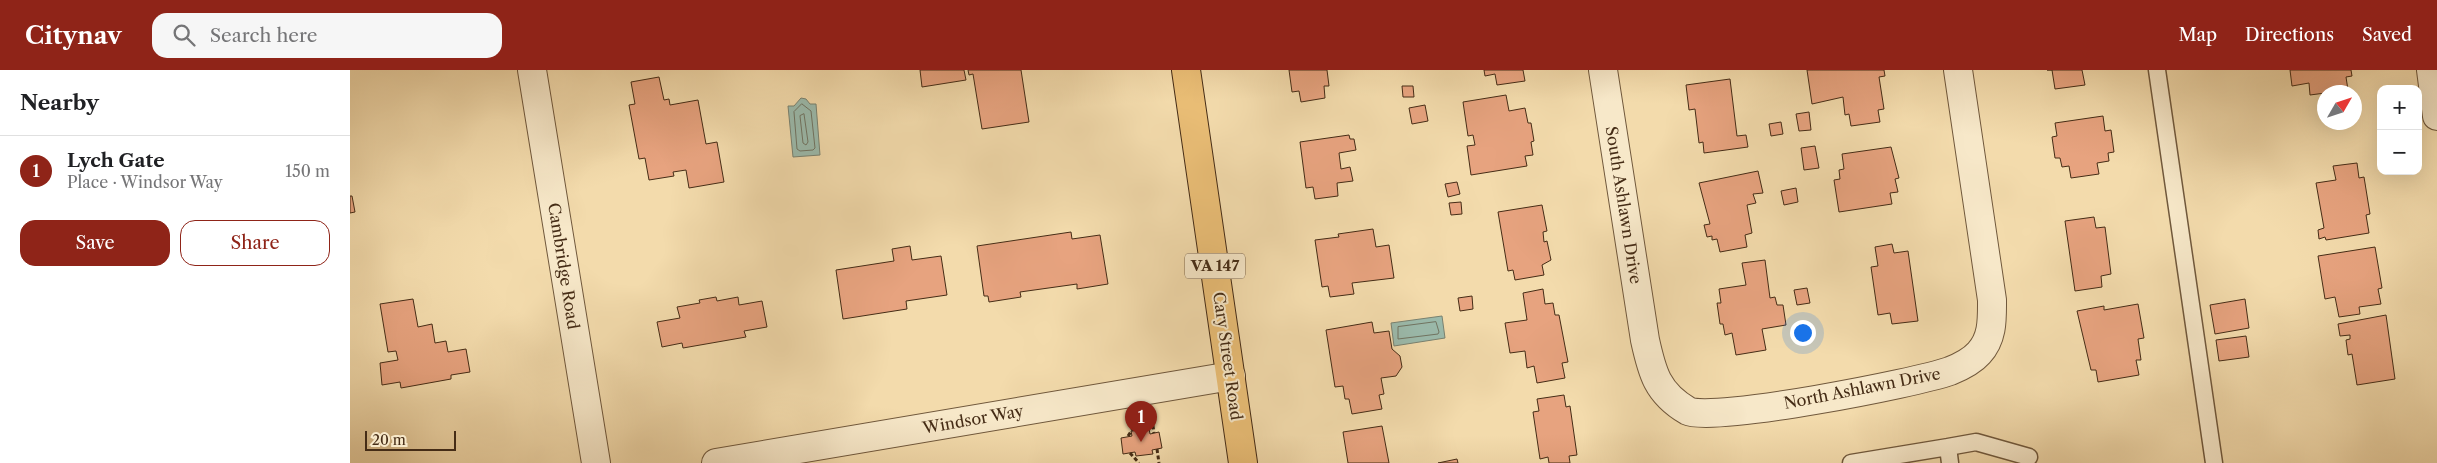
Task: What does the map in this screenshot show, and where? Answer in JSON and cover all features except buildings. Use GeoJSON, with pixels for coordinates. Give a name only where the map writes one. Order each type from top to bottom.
{"type":"FeatureCollection","features":[{"type":"Feature","properties":{"kind":"main road","name":"Cary Street Road"},"geometry":{"type":"LineString","coordinates":[[1186,70],[1243,463]]}},
{"type":"Feature","properties":{"kind":"street","name":"Cambridge Road"},"geometry":{"type":"LineString","coordinates":[[532,70],[596,463]]}},
{"type":"Feature","properties":{"kind":"street","name":"South Ashlawn Drive"},"geometry":{"type":"LineString","coordinates":[[1603,70],[1645,340]]}},
{"type":"Feature","properties":{"kind":"street","name":"North Ashlawn Drive"},"geometry":{"type":"LineString","coordinates":[[1645,340],[1652,375],[1663,390],[1689,412],[1708,415],[1812,400],[1905,383],[1950,371],[1965,364],[1979,354],[1987,341],[1992,326],[1992,300],[1958,70]]}},
{"type":"Feature","properties":{"kind":"street"},"geometry":{"type":"LineString","coordinates":[[2430,70],[2437,116]]}},
{"type":"Feature","properties":{"kind":"street","name":"Windsor Way"},"geometry":{"type":"LineString","coordinates":[[716,463],[1231,376]]}},
{"type":"Feature","properties":{"kind":"lane"},"geometry":{"type":"LineString","coordinates":[[2157,70],[2214,463]]}},
{"type":"Feature","properties":{"kind":"lane"},"geometry":{"type":"LineString","coordinates":[[1851,463],[1976,442],[2029,457]]}},
{"type":"Feature","properties":{"kind":"lane"},"geometry":{"type":"LineString","coordinates":[[1948,446],[1950,463]]}},
{"type":"Feature","properties":{"kind":"path"},"geometry":{"type":"LineString","coordinates":[[1146,419],[1151,418]]}},
{"type":"Feature","properties":{"kind":"path"},"geometry":{"type":"LineString","coordinates":[[1128,436],[1133,426],[1141,420]]}},
{"type":"Feature","properties":{"kind":"path"},"geometry":{"type":"LineString","coordinates":[[1157,449],[1159,463]]}},
{"type":"Feature","properties":{"kind":"path"},"geometry":{"type":"LineString","coordinates":[[1130,453],[1138,463]]}},
{"type":"Feature","properties":{"kind":"water"},"geometry":{"type":"Polygon","coordinates":[[[801,98],[806,99],[810,104],[816,104],[820,155],[793,157],[788,106],[794,106],[801,98]]]}},
{"type":"Feature","properties":{"kind":"water"},"geometry":{"type":"Polygon","coordinates":[[[1442,316],[1445,338],[1394,346],[1391,323],[1442,316]]]}},
{"type":"Feature","properties":{"kind":"place","name":"Lych Gate"},"geometry":{"type":"Point","coordinates":[1141,442]}}]}
